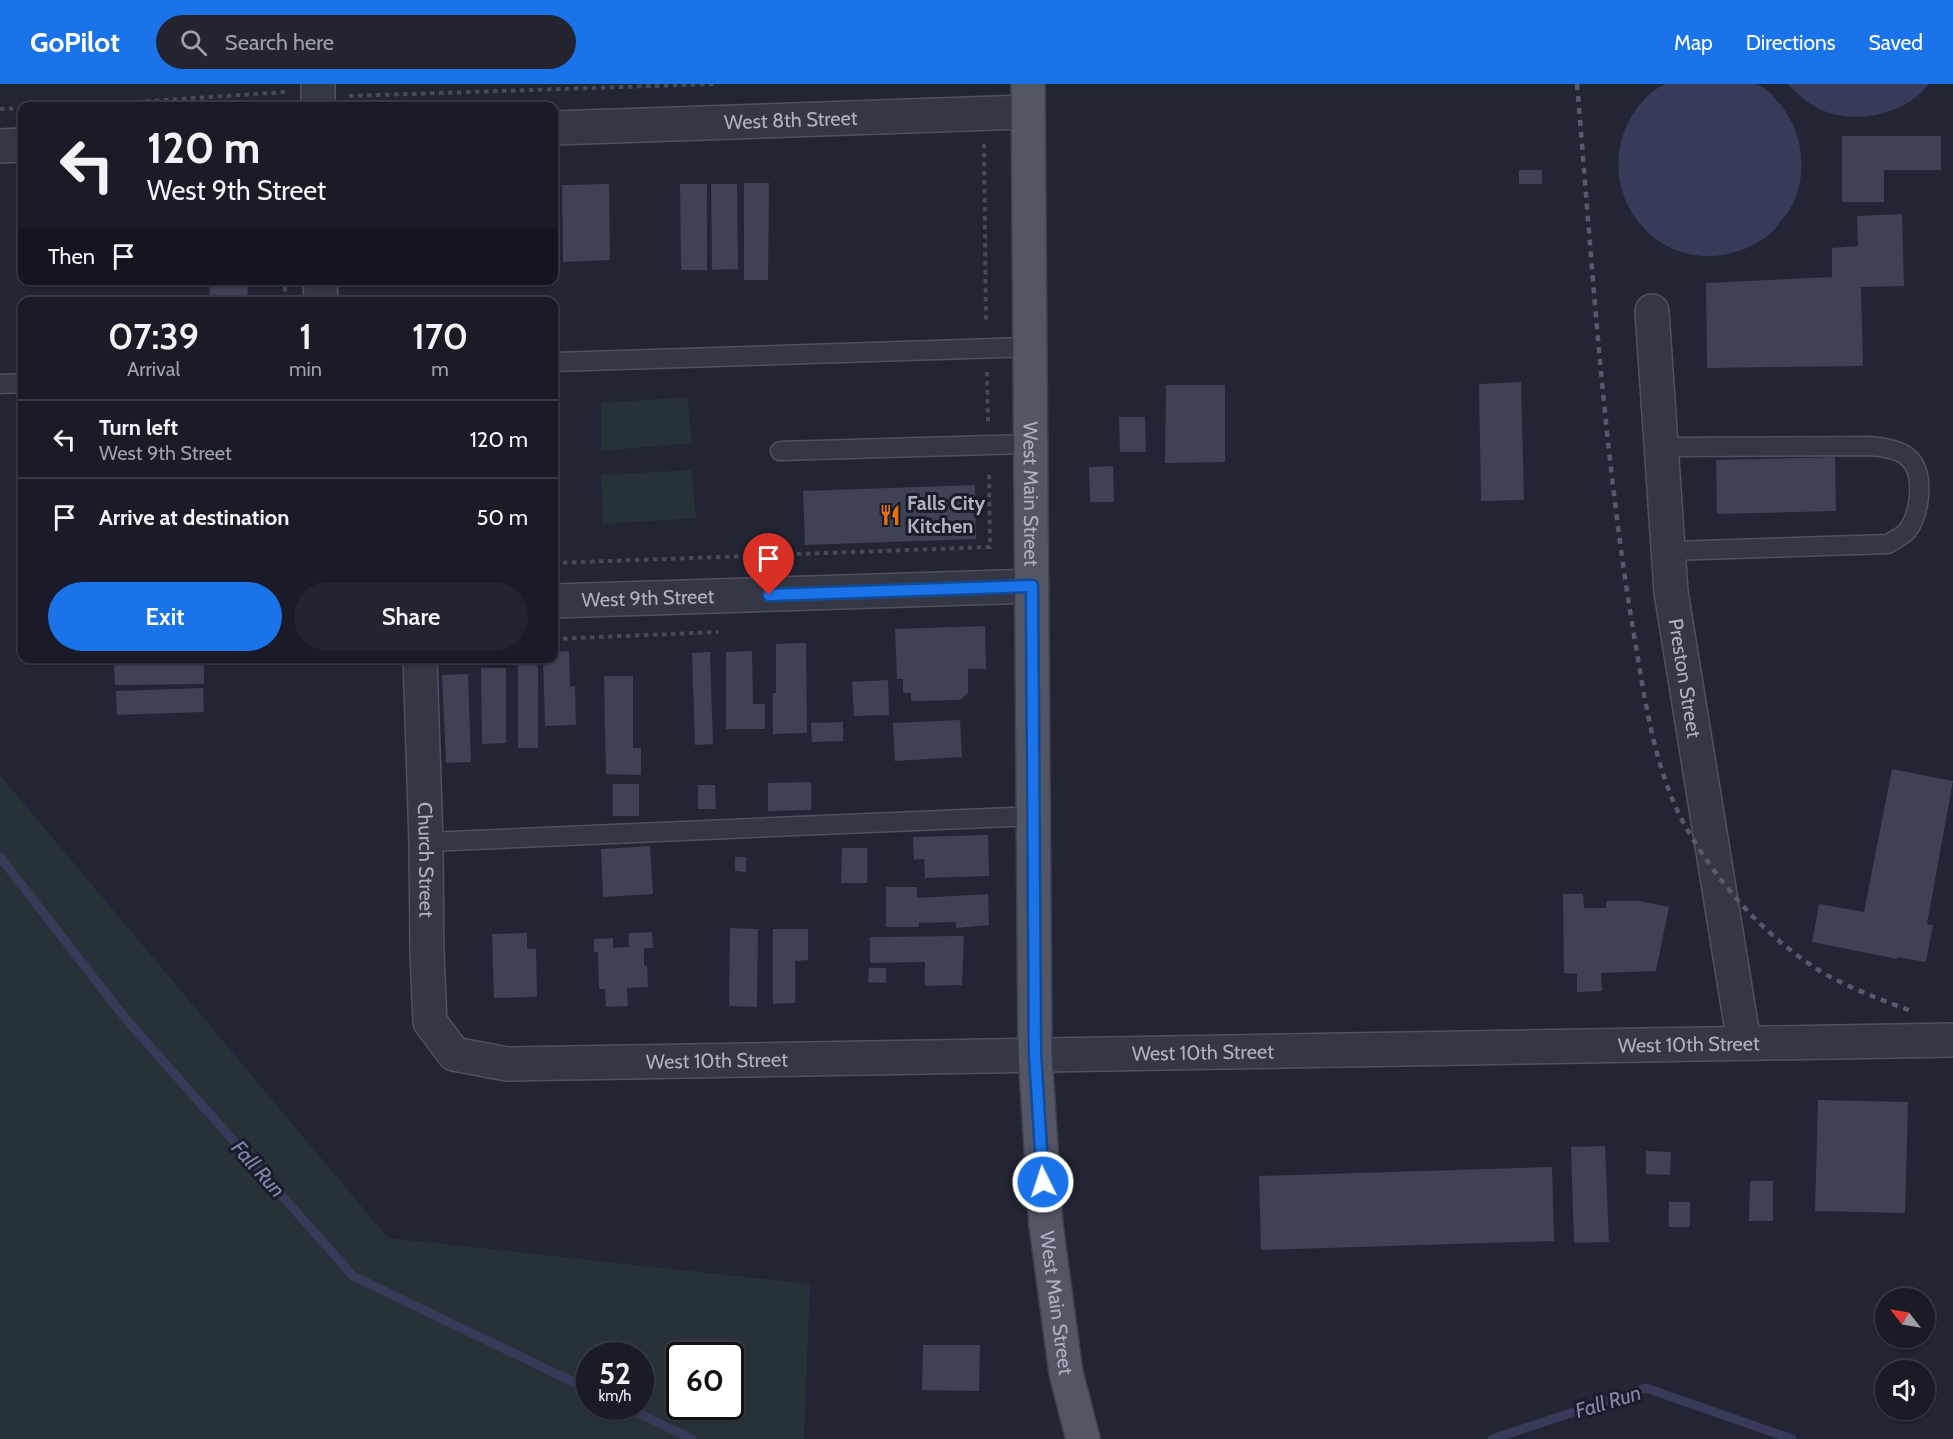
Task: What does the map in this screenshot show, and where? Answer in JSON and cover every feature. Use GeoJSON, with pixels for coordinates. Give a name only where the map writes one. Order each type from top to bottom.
{"type":"FeatureCollection","features":[{"type":"Feature","properties":{"kind":"main road","name":"West Main Street"},"geometry":{"type":"LineString","coordinates":[[1028,98],[1035,1054],[1046,1225],[1066,1372],[1083,1439]]}},
{"type":"Feature","properties":{"kind":"street"},"geometry":{"type":"LineString","coordinates":[[318,84],[318,102]]}},
{"type":"Feature","properties":{"kind":"street","name":"West 8th Street"},"geometry":{"type":"LineString","coordinates":[[558,128],[1028,98]]}},
{"type":"Feature","properties":{"kind":"street"},"geometry":{"type":"LineString","coordinates":[[0,146],[18,145]]}},
{"type":"Feature","properties":{"kind":"street","name":"Preston Street"},"geometry":{"type":"LineString","coordinates":[[1652,311],[1671,592],[1744,1043]]}},
{"type":"Feature","properties":{"kind":"street","name":"West 9th Street"},"geometry":{"type":"LineString","coordinates":[[558,601],[1032,586]]}},
{"type":"Feature","properties":{"kind":"street","name":"Church Street"},"geometry":{"type":"LineString","coordinates":[[420,663],[430,1022],[454,1054]]}},
{"type":"Feature","properties":{"kind":"street","name":"West 10th Street"},"geometry":{"type":"LineString","coordinates":[[454,1054],[507,1064],[1953,1040]]}},
{"type":"Feature","properties":{"kind":"lane"},"geometry":{"type":"LineString","coordinates":[[558,362],[1030,347]]}},
{"type":"Feature","properties":{"kind":"lane"},"geometry":{"type":"LineString","coordinates":[[0,384],[18,383]]}},
{"type":"Feature","properties":{"kind":"lane"},"geometry":{"type":"LineString","coordinates":[[780,451],[1031,444]]}},
{"type":"Feature","properties":{"kind":"lane"},"geometry":{"type":"LineString","coordinates":[[1662,447],[1891,447],[1910,458],[1920,479],[1918,509],[1907,531],[1888,544],[1669,551]]}},
{"type":"Feature","properties":{"kind":"lane"},"geometry":{"type":"LineString","coordinates":[[426,842],[1033,816]]}},
{"type":"Feature","properties":{"kind":"path"},"geometry":{"type":"LineString","coordinates":[[135,102],[287,92],[287,84]]}},
{"type":"Feature","properties":{"kind":"path"},"geometry":{"type":"LineString","coordinates":[[352,96],[713,84]]}},
{"type":"Feature","properties":{"kind":"path"},"geometry":{"type":"LineString","coordinates":[[0,109],[18,108]]}},
{"type":"Feature","properties":{"kind":"shaded area"},"geometry":{"type":"Polygon","coordinates":[[[687,397],[692,443],[601,451],[601,403],[687,397]]]}},
{"type":"Feature","properties":{"kind":"shaded area"},"geometry":{"type":"Polygon","coordinates":[[[692,470],[696,518],[603,524],[601,475],[692,470]]]}},
{"type":"Feature","properties":{"kind":"shaded area"},"geometry":{"type":"Polygon","coordinates":[[[0,775],[388,1238],[810,1284],[804,1439],[0,1439],[0,775]]]}},
{"type":"Feature","properties":{"kind":"water"},"geometry":{"type":"Polygon","coordinates":[[[1665,84],[1756,84],[1770,92],[1788,115],[1794,127],[1801,154],[1797,194],[1788,212],[1774,230],[1757,243],[1732,253],[1704,256],[1678,251],[1656,239],[1638,222],[1626,200],[1619,176],[1620,150],[1628,123],[1635,111],[1653,91],[1665,84]]]}},
{"type":"Feature","properties":{"kind":"water"},"geometry":{"type":"Polygon","coordinates":[[[1787,84],[1929,84],[1918,96],[1889,112],[1855,117],[1823,111],[1806,101],[1787,84]]]}},
{"type":"Feature","properties":{"kind":"building"},"geometry":{"type":"Polygon","coordinates":[[[1842,136],[1941,136],[1941,170],[1884,170],[1884,202],[1842,202],[1842,136]]]}},
{"type":"Feature","properties":{"kind":"building"},"geometry":{"type":"Polygon","coordinates":[[[1519,170],[1542,170],[1542,184],[1519,184],[1519,170]]]}},
{"type":"Feature","properties":{"kind":"building"},"geometry":{"type":"Polygon","coordinates":[[[744,183],[769,183],[768,280],[744,280],[744,183]]]}},
{"type":"Feature","properties":{"kind":"building"},"geometry":{"type":"Polygon","coordinates":[[[609,184],[610,260],[563,262],[562,185],[609,184]]]}},
{"type":"Feature","properties":{"kind":"building"},"geometry":{"type":"Polygon","coordinates":[[[680,184],[707,184],[707,270],[681,270],[680,184]]]}},
{"type":"Feature","properties":{"kind":"building"},"geometry":{"type":"Polygon","coordinates":[[[711,184],[737,184],[738,269],[712,270],[711,184]]]}},
{"type":"Feature","properties":{"kind":"building"},"geometry":{"type":"Polygon","coordinates":[[[1902,214],[1904,286],[1861,287],[1863,366],[1707,368],[1706,283],[1832,277],[1832,248],[1858,246],[1857,216],[1902,214]]]}},
{"type":"Feature","properties":{"kind":"building"},"geometry":{"type":"Polygon","coordinates":[[[209,285],[247,285],[248,297],[210,297],[209,285]]]}},
{"type":"Feature","properties":{"kind":"building"},"geometry":{"type":"Polygon","coordinates":[[[1521,382],[1524,500],[1481,501],[1479,384],[1521,382]]]}},
{"type":"Feature","properties":{"kind":"building"},"geometry":{"type":"Polygon","coordinates":[[[1166,385],[1225,385],[1225,462],[1165,463],[1166,385]]]}},
{"type":"Feature","properties":{"kind":"building"},"geometry":{"type":"Polygon","coordinates":[[[1119,417],[1145,417],[1146,452],[1120,452],[1119,417]]]}},
{"type":"Feature","properties":{"kind":"building"},"geometry":{"type":"Polygon","coordinates":[[[1835,457],[1836,511],[1717,514],[1716,460],[1835,457]]]}},
{"type":"Feature","properties":{"kind":"building"},"geometry":{"type":"Polygon","coordinates":[[[1113,466],[1114,502],[1090,502],[1089,467],[1113,466]]]}},
{"type":"Feature","properties":{"kind":"building","name":"Falls City Kitchen"},"geometry":{"type":"Polygon","coordinates":[[[975,485],[976,539],[805,545],[803,491],[975,485]]]}},
{"type":"Feature","properties":{"kind":"building"},"geometry":{"type":"Polygon","coordinates":[[[985,626],[986,669],[968,669],[968,693],[960,700],[911,701],[911,693],[903,693],[903,679],[897,679],[895,629],[985,626]]]}},
{"type":"Feature","properties":{"kind":"building"},"geometry":{"type":"Polygon","coordinates":[[[806,643],[807,733],[773,734],[776,644],[806,643]]]}},
{"type":"Feature","properties":{"kind":"building"},"geometry":{"type":"Polygon","coordinates":[[[569,651],[570,687],[575,686],[576,725],[545,726],[543,663],[558,663],[558,652],[569,651]]]}},
{"type":"Feature","properties":{"kind":"building"},"geometry":{"type":"Polygon","coordinates":[[[752,651],[753,704],[765,704],[765,729],[726,729],[726,652],[752,651]]]}},
{"type":"Feature","properties":{"kind":"building"},"geometry":{"type":"Polygon","coordinates":[[[710,652],[713,744],[695,745],[692,653],[710,652]]]}},
{"type":"Feature","properties":{"kind":"building"},"geometry":{"type":"Polygon","coordinates":[[[114,663],[204,663],[204,684],[115,685],[114,663]]]}},
{"type":"Feature","properties":{"kind":"building"},"geometry":{"type":"Polygon","coordinates":[[[518,663],[538,663],[538,748],[518,748],[518,663]]]}},
{"type":"Feature","properties":{"kind":"building"},"geometry":{"type":"Polygon","coordinates":[[[481,668],[506,668],[506,743],[482,744],[481,668]]]}},
{"type":"Feature","properties":{"kind":"building"},"geometry":{"type":"Polygon","coordinates":[[[468,674],[471,762],[446,763],[442,675],[468,674]]]}},
{"type":"Feature","properties":{"kind":"building"},"geometry":{"type":"Polygon","coordinates":[[[604,676],[633,676],[633,748],[641,748],[641,775],[606,774],[604,676]]]}},
{"type":"Feature","properties":{"kind":"building"},"geometry":{"type":"Polygon","coordinates":[[[888,680],[889,715],[854,716],[852,682],[888,680]]]}},
{"type":"Feature","properties":{"kind":"building"},"geometry":{"type":"Polygon","coordinates":[[[203,688],[204,712],[117,715],[116,691],[203,688]]]}},
{"type":"Feature","properties":{"kind":"building"},"geometry":{"type":"Polygon","coordinates":[[[960,720],[962,757],[895,761],[893,723],[960,720]]]}},
{"type":"Feature","properties":{"kind":"building"},"geometry":{"type":"Polygon","coordinates":[[[843,722],[843,741],[812,742],[811,723],[843,722]]]}},
{"type":"Feature","properties":{"kind":"building"},"geometry":{"type":"Polygon","coordinates":[[[1892,769],[1953,781],[1927,924],[1933,925],[1926,962],[1897,957],[1897,959],[1812,942],[1819,904],[1864,912],[1892,769]]]}},
{"type":"Feature","properties":{"kind":"building"},"geometry":{"type":"Polygon","coordinates":[[[811,782],[811,810],[768,811],[768,783],[811,782]]]}},
{"type":"Feature","properties":{"kind":"building"},"geometry":{"type":"Polygon","coordinates":[[[613,784],[639,784],[639,816],[613,816],[613,784]]]}},
{"type":"Feature","properties":{"kind":"building"},"geometry":{"type":"Polygon","coordinates":[[[698,785],[715,785],[716,809],[698,809],[698,785]]]}},
{"type":"Feature","properties":{"kind":"building"},"geometry":{"type":"Polygon","coordinates":[[[988,835],[989,876],[925,878],[924,859],[914,860],[913,837],[988,835]]]}},
{"type":"Feature","properties":{"kind":"building"},"geometry":{"type":"Polygon","coordinates":[[[650,846],[653,894],[603,897],[601,849],[650,846]]]}},
{"type":"Feature","properties":{"kind":"building"},"geometry":{"type":"Polygon","coordinates":[[[842,848],[867,848],[867,883],[841,883],[842,848]]]}},
{"type":"Feature","properties":{"kind":"building"},"geometry":{"type":"Polygon","coordinates":[[[735,857],[746,857],[746,872],[735,871],[735,857]]]}},
{"type":"Feature","properties":{"kind":"building"},"geometry":{"type":"Polygon","coordinates":[[[886,887],[917,887],[917,898],[988,894],[989,925],[956,928],[956,922],[919,923],[919,927],[886,927],[886,887]]]}},
{"type":"Feature","properties":{"kind":"building"},"geometry":{"type":"Polygon","coordinates":[[[1563,894],[1583,894],[1584,908],[1606,908],[1606,901],[1639,901],[1669,907],[1656,971],[1601,973],[1602,991],[1577,992],[1577,974],[1564,973],[1563,894]]]}},
{"type":"Feature","properties":{"kind":"building"},"geometry":{"type":"Polygon","coordinates":[[[730,928],[758,929],[757,1007],[729,1006],[730,928]]]}},
{"type":"Feature","properties":{"kind":"building"},"geometry":{"type":"Polygon","coordinates":[[[773,929],[808,929],[808,960],[795,961],[795,1003],[773,1004],[773,929]]]}},
{"type":"Feature","properties":{"kind":"building"},"geometry":{"type":"Polygon","coordinates":[[[652,932],[653,948],[644,948],[644,966],[647,965],[648,987],[627,988],[628,1006],[606,1007],[605,989],[599,989],[598,952],[594,952],[594,939],[613,938],[613,948],[629,947],[629,933],[652,932]]]}},
{"type":"Feature","properties":{"kind":"building"},"geometry":{"type":"Polygon","coordinates":[[[527,933],[527,949],[536,949],[537,997],[494,998],[492,934],[527,933]]]}},
{"type":"Feature","properties":{"kind":"building"},"geometry":{"type":"Polygon","coordinates":[[[964,936],[962,985],[925,986],[925,962],[870,963],[870,937],[964,936]]]}},
{"type":"Feature","properties":{"kind":"building"},"geometry":{"type":"Polygon","coordinates":[[[869,968],[886,968],[886,983],[868,982],[869,968]]]}},
{"type":"Feature","properties":{"kind":"building"},"geometry":{"type":"Polygon","coordinates":[[[1818,1100],[1908,1102],[1905,1213],[1815,1211],[1818,1100]]]}},
{"type":"Feature","properties":{"kind":"building"},"geometry":{"type":"Polygon","coordinates":[[[1605,1146],[1609,1242],[1574,1243],[1571,1147],[1605,1146]]]}},
{"type":"Feature","properties":{"kind":"building"},"geometry":{"type":"Polygon","coordinates":[[[1646,1151],[1671,1152],[1670,1175],[1646,1174],[1646,1151]]]}},
{"type":"Feature","properties":{"kind":"building"},"geometry":{"type":"Polygon","coordinates":[[[1552,1167],[1554,1241],[1261,1250],[1259,1176],[1552,1167]]]}},
{"type":"Feature","properties":{"kind":"building"},"geometry":{"type":"Polygon","coordinates":[[[1750,1181],[1773,1181],[1773,1221],[1749,1221],[1750,1181]]]}},
{"type":"Feature","properties":{"kind":"building"},"geometry":{"type":"Polygon","coordinates":[[[1669,1202],[1690,1202],[1690,1227],[1669,1227],[1669,1202]]]}},
{"type":"Feature","properties":{"kind":"building"},"geometry":{"type":"Polygon","coordinates":[[[923,1345],[980,1345],[979,1391],[922,1390],[923,1345]]]}},
{"type":"Feature","properties":{"kind":"waterway","name":"Fall Run"},"geometry":{"type":"LineString","coordinates":[[0,857],[125,1018],[353,1276],[576,1383]]}},
{"type":"Feature","properties":{"kind":"waterway","name":"Fall Run"},"geometry":{"type":"LineString","coordinates":[[1492,1439],[1646,1388],[1792,1439]]}},
{"type":"Feature","properties":{"kind":"waterway","name":"Fall Run"},"geometry":{"type":"LineString","coordinates":[[653,1420],[692,1439]]}},
{"type":"Feature","properties":{"kind":"railway"},"geometry":{"type":"LineString","coordinates":[[1577,84],[1600,366],[1625,577],[1654,743],[1669,791],[1690,834],[1716,873],[1747,910],[1781,943],[1831,977],[1864,993],[1911,1011]]}},
{"type":"Feature","properties":{"kind":"place","name":"Falls City Kitchen"},"geometry":{"type":"Point","coordinates":[890,515]}},
{"type":"Feature","properties":{"kind":"route"},"geometry":{"type":"LineString","coordinates":[[769,595],[1032,586],[1035,1054],[1043,1182]]}}]}
